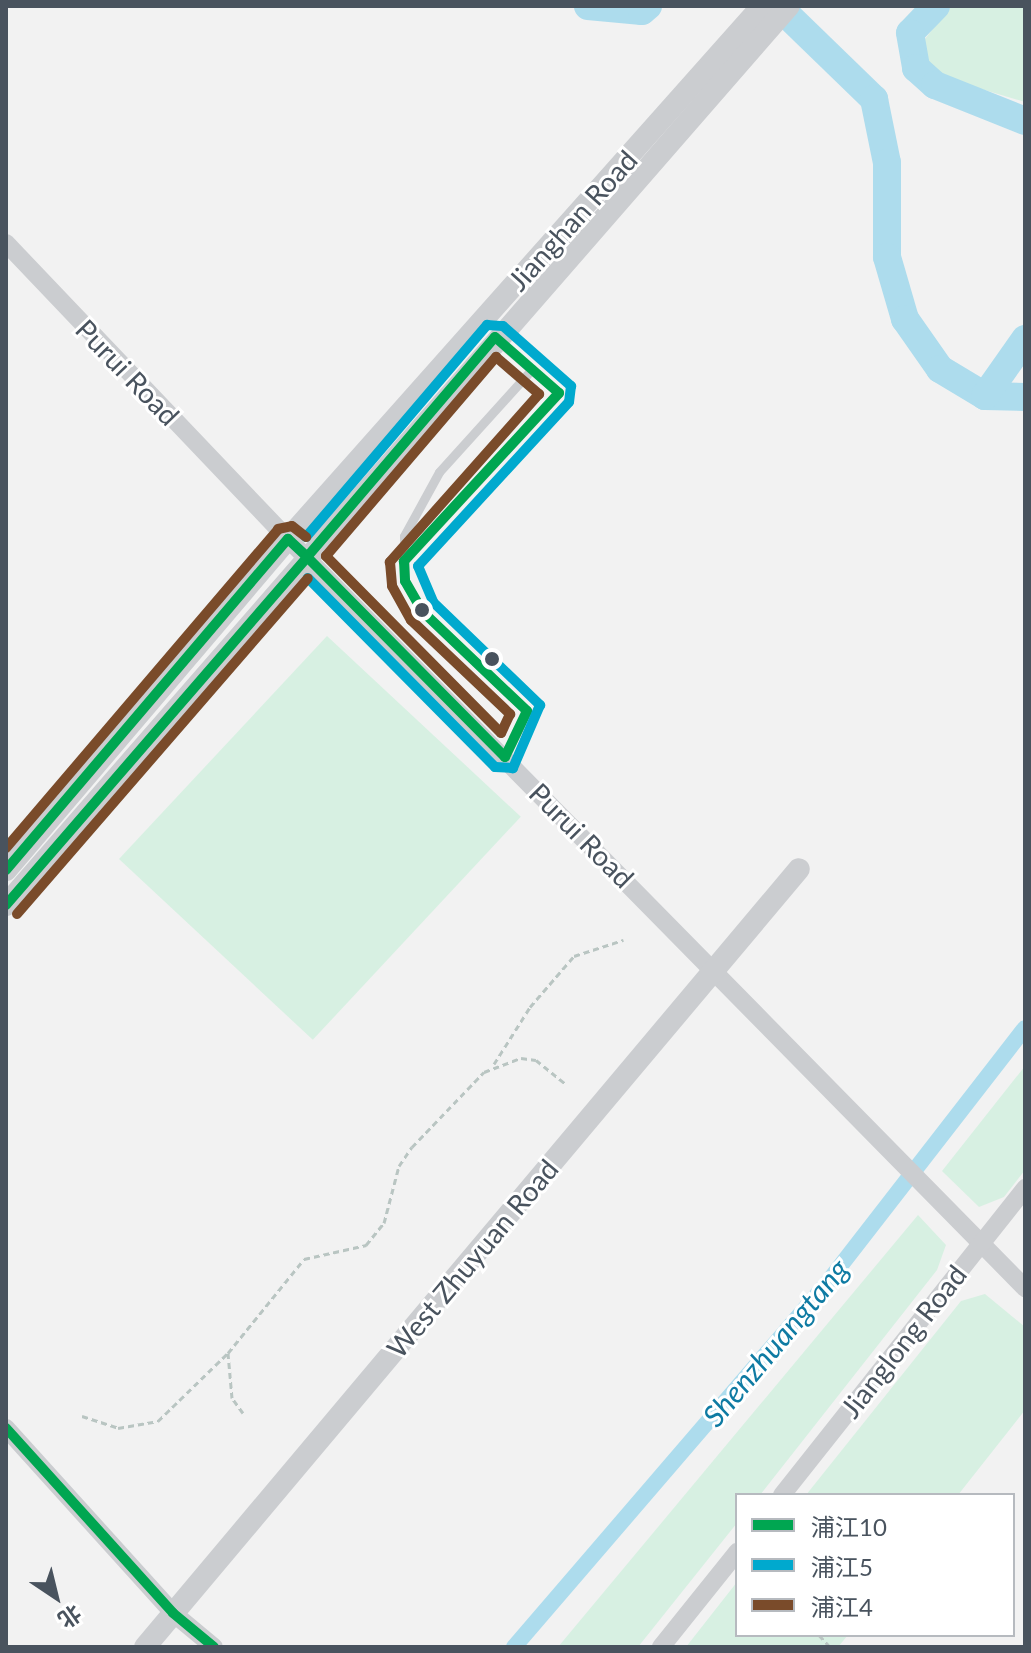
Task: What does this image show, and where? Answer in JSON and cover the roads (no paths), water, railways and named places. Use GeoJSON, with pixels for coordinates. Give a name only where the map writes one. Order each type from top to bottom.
{"type":"FeatureCollection","features":[{"type":"Feature","properties":{"kind":"street"},"geometry":{"type":"LineString","coordinates":[[6,905],[495,337],[761,17],[789,6]]}},
{"type":"Feature","properties":{"kind":"street","name":"Jianghan Road"},"geometry":{"type":"LineString","coordinates":[[6,870],[288,539],[761,17]]}},
{"type":"Feature","properties":{"kind":"street","name":"Purui Road"},"geometry":{"type":"LineString","coordinates":[[6,243],[288,539],[715,969],[1025,1288]]}},
{"type":"Feature","properties":{"kind":"street","name":"West Zhuyuan Road"},"geometry":{"type":"LineString","coordinates":[[145,1647],[799,869]]}},
{"type":"Feature","properties":{"kind":"street","name":"Jianglong Road"},"geometry":{"type":"LineString","coordinates":[[784,1493],[1025,1188]]}},
{"type":"Feature","properties":{"kind":"street"},"geometry":{"type":"LineString","coordinates":[[6,1428],[173,1613],[214,1647]]}},
{"type":"Feature","properties":{"kind":"street"},"geometry":{"type":"LineString","coordinates":[[661,1647],[735,1554]]}},
{"type":"Feature","properties":{"kind":"lane"},"geometry":{"type":"LineString","coordinates":[[404,561],[559,393],[495,337]]}},
{"type":"Feature","properties":{"kind":"lane"},"geometry":{"type":"LineString","coordinates":[[505,757],[527,711],[422,611],[405,581],[404,561],[408,525],[439,472],[532,369]]}},
{"type":"Feature","properties":{"kind":"waterway"},"geometry":{"type":"LineString","coordinates":[[588,6],[642,11],[648,6]]}},
{"type":"Feature","properties":{"kind":"waterway"},"geometry":{"type":"LineString","coordinates":[[778,6],[874,99],[887,163],[887,257],[905,319],[940,369],[985,396],[1025,397]]}},
{"type":"Feature","properties":{"kind":"waterway"},"geometry":{"type":"LineString","coordinates":[[936,6],[910,33],[916,68],[935,85],[1025,121]]}},
{"type":"Feature","properties":{"kind":"waterway"},"geometry":{"type":"LineString","coordinates":[[985,396],[1025,339]]}},
{"type":"Feature","properties":{"kind":"waterway","name":"Shenzhuangtang"},"geometry":{"type":"LineString","coordinates":[[514,1647],[831,1278],[1025,1028]]}}]}
